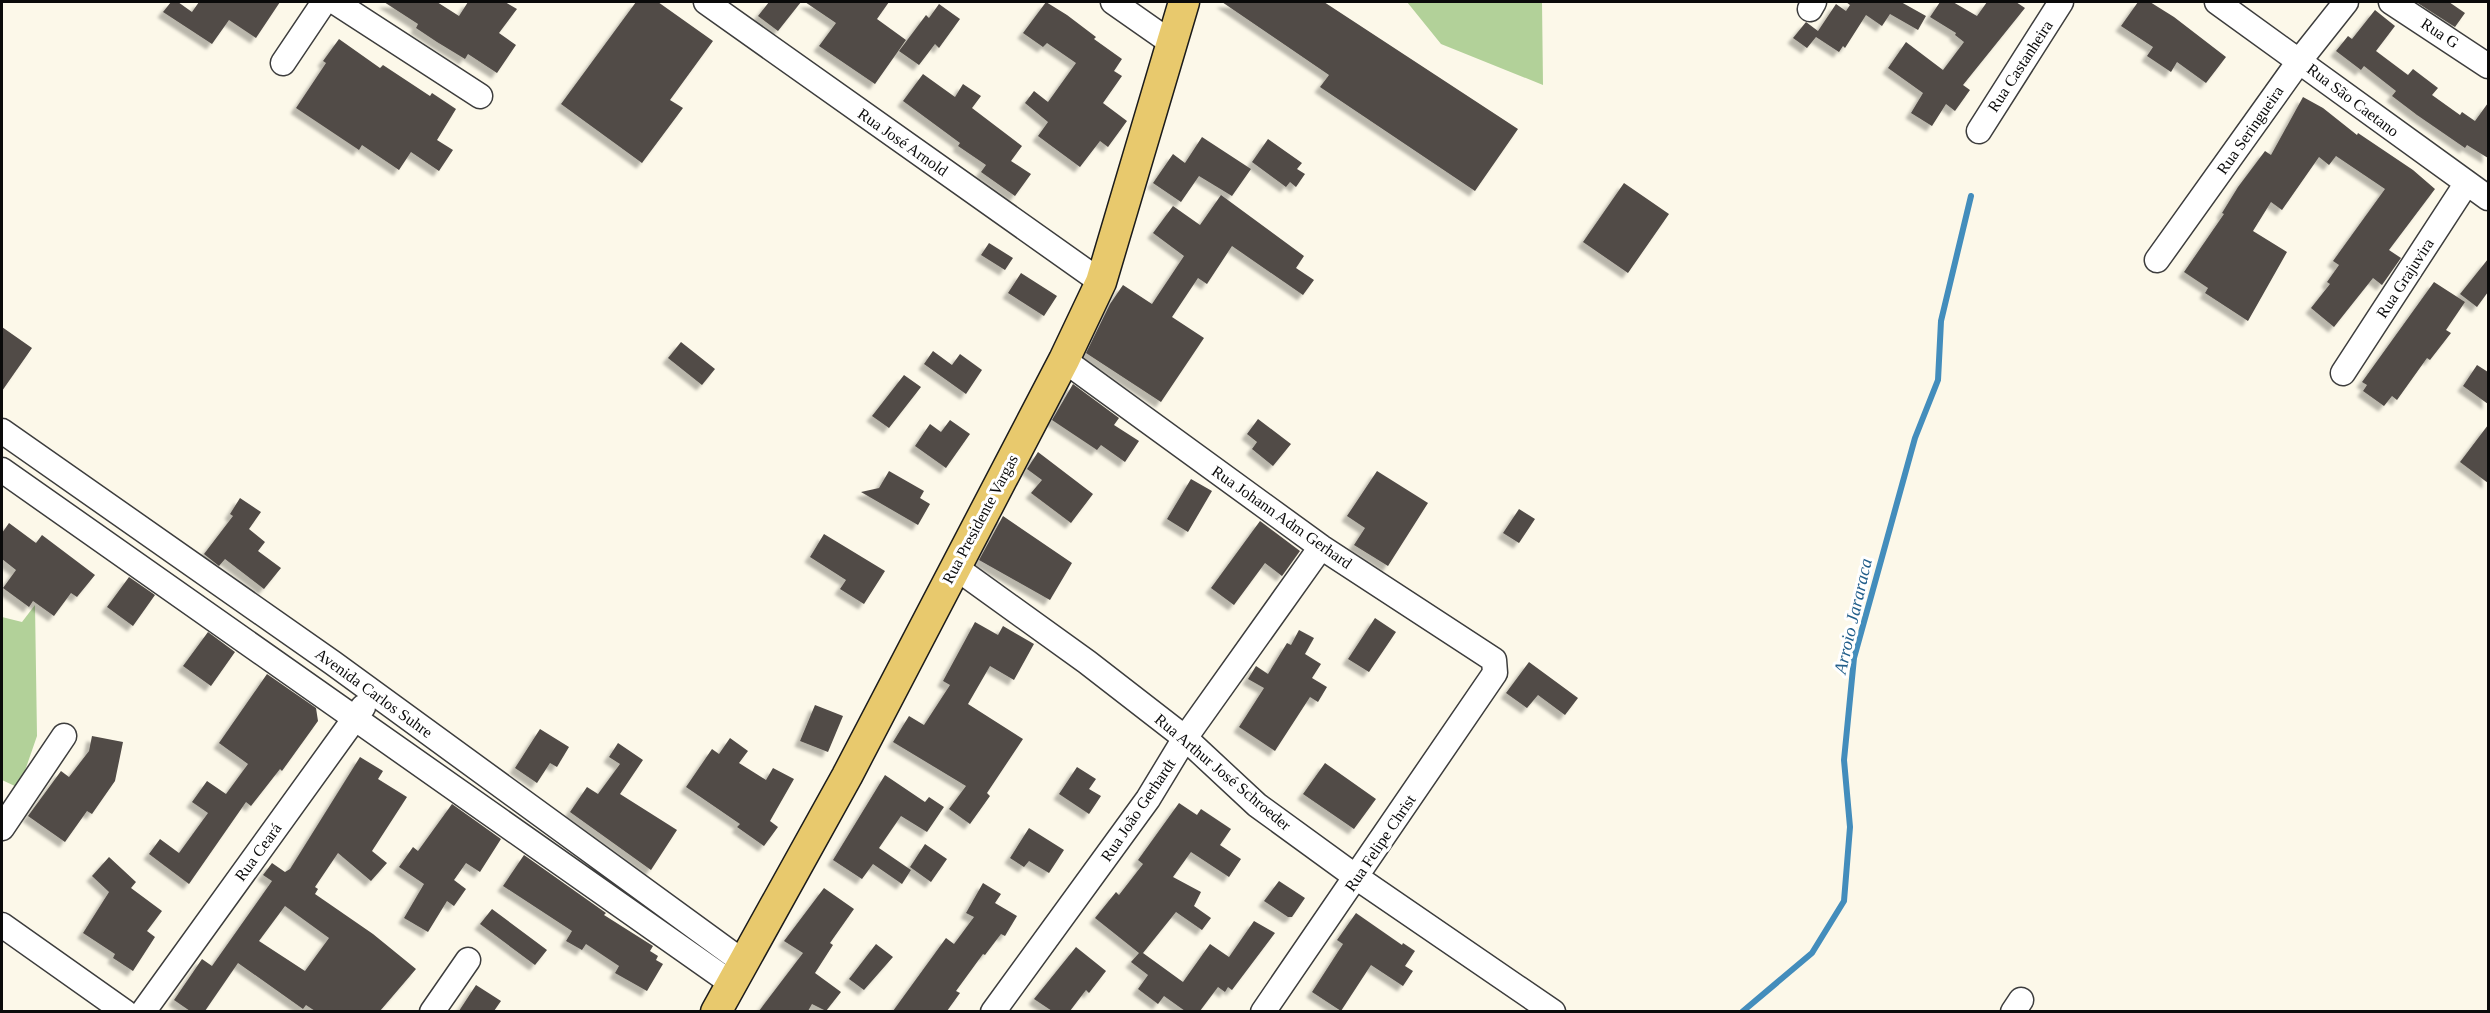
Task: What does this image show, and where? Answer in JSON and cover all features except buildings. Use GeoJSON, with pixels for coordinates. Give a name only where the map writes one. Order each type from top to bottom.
{"type":"FeatureCollection","features":[{"type":"Feature","properties":{"kind":"main road","name":"Rua Presidente Vargas"},"geometry":{"type":"LineString","coordinates":[[716,1011],[847,776],[1064,360],[1101,282],[1184,2]]}},
{"type":"Feature","properties":{"kind":"street"},"geometry":{"type":"LineString","coordinates":[[283,63],[324,2]]}},
{"type":"Feature","properties":{"kind":"street"},"geometry":{"type":"LineString","coordinates":[[335,2],[480,96]]}},
{"type":"Feature","properties":{"kind":"street","name":"Rua José Arnold"},"geometry":{"type":"LineString","coordinates":[[706,2],[1101,282]]}},
{"type":"Feature","properties":{"kind":"street"},"geometry":{"type":"LineString","coordinates":[[1113,2],[1173,44]]}},
{"type":"Feature","properties":{"kind":"street","name":"Rua Castanheira"},"geometry":{"type":"LineString","coordinates":[[1979,131],[2061,2]]}},
{"type":"Feature","properties":{"kind":"street","name":"Rua São Caetano"},"geometry":{"type":"LineString","coordinates":[[2217,2],[2488,198]]}},
{"type":"Feature","properties":{"kind":"street","name":"Rua Seringueira"},"geometry":{"type":"LineString","coordinates":[[2157,260],[2300,60],[2346,2]]}},
{"type":"Feature","properties":{"kind":"street","name":"Rua G"},"geometry":{"type":"LineString","coordinates":[[2391,2],[2488,66]]}},
{"type":"Feature","properties":{"kind":"street","name":"Rua Grajuvira"},"geometry":{"type":"LineString","coordinates":[[2343,373],[2466,184]]}},
{"type":"Feature","properties":{"kind":"street","name":"Rua Johann Adm Gerhard"},"geometry":{"type":"LineString","coordinates":[[1064,360],[1321,547],[1477,647],[1494,660],[1495,673]]}},
{"type":"Feature","properties":{"kind":"street","name":"Avenida Carlos Suhre"},"geometry":{"type":"LineString","coordinates":[[2,431],[373,692],[737,973]]}},
{"type":"Feature","properties":{"kind":"street","name":"Avenida Carlos Suhre"},"geometry":{"type":"LineString","coordinates":[[2,470],[354,720],[737,973]]}},
{"type":"Feature","properties":{"kind":"street","name":"Rua João Gerhardt"},"geometry":{"type":"LineString","coordinates":[[993,1011],[1148,800],[1185,738],[1321,547]]}},
{"type":"Feature","properties":{"kind":"street","name":"Rua Arthur José Schroeder"},"geometry":{"type":"LineString","coordinates":[[955,567],[1087,662],[1185,738],[1257,805],[1539,1008]]}},
{"type":"Feature","properties":{"kind":"street","name":"Rua Felipe Christ"},"geometry":{"type":"LineString","coordinates":[[1263,1011],[1495,673]]}},
{"type":"Feature","properties":{"kind":"street","name":"Rua Ceará"},"geometry":{"type":"LineString","coordinates":[[143,1011],[373,692]]}},
{"type":"Feature","properties":{"kind":"street"},"geometry":{"type":"LineString","coordinates":[[2,828],[64,736]]}},
{"type":"Feature","properties":{"kind":"street"},"geometry":{"type":"LineString","coordinates":[[2,925],[125,1011]]}},
{"type":"Feature","properties":{"kind":"street"},"geometry":{"type":"LineString","coordinates":[[432,1011],[468,960]]}},
{"type":"Feature","properties":{"kind":"green space"},"geometry":{"type":"Polygon","coordinates":[[[1407,2],[1542,2],[1543,85],[1441,44],[1407,2]]]}},
{"type":"Feature","properties":{"kind":"green space"},"geometry":{"type":"Polygon","coordinates":[[[35,605],[37,736],[19,788],[2,780],[2,617],[22,622],[35,605]]]}},
{"type":"Feature","properties":{"kind":"waterway","name":"Arroio Jararaca"},"geometry":{"type":"LineString","coordinates":[[1742,1012],[1812,953],[1844,901],[1850,827],[1844,760],[1854,658],[1915,438],[1938,380],[1941,321],[1971,196]]}}]}
